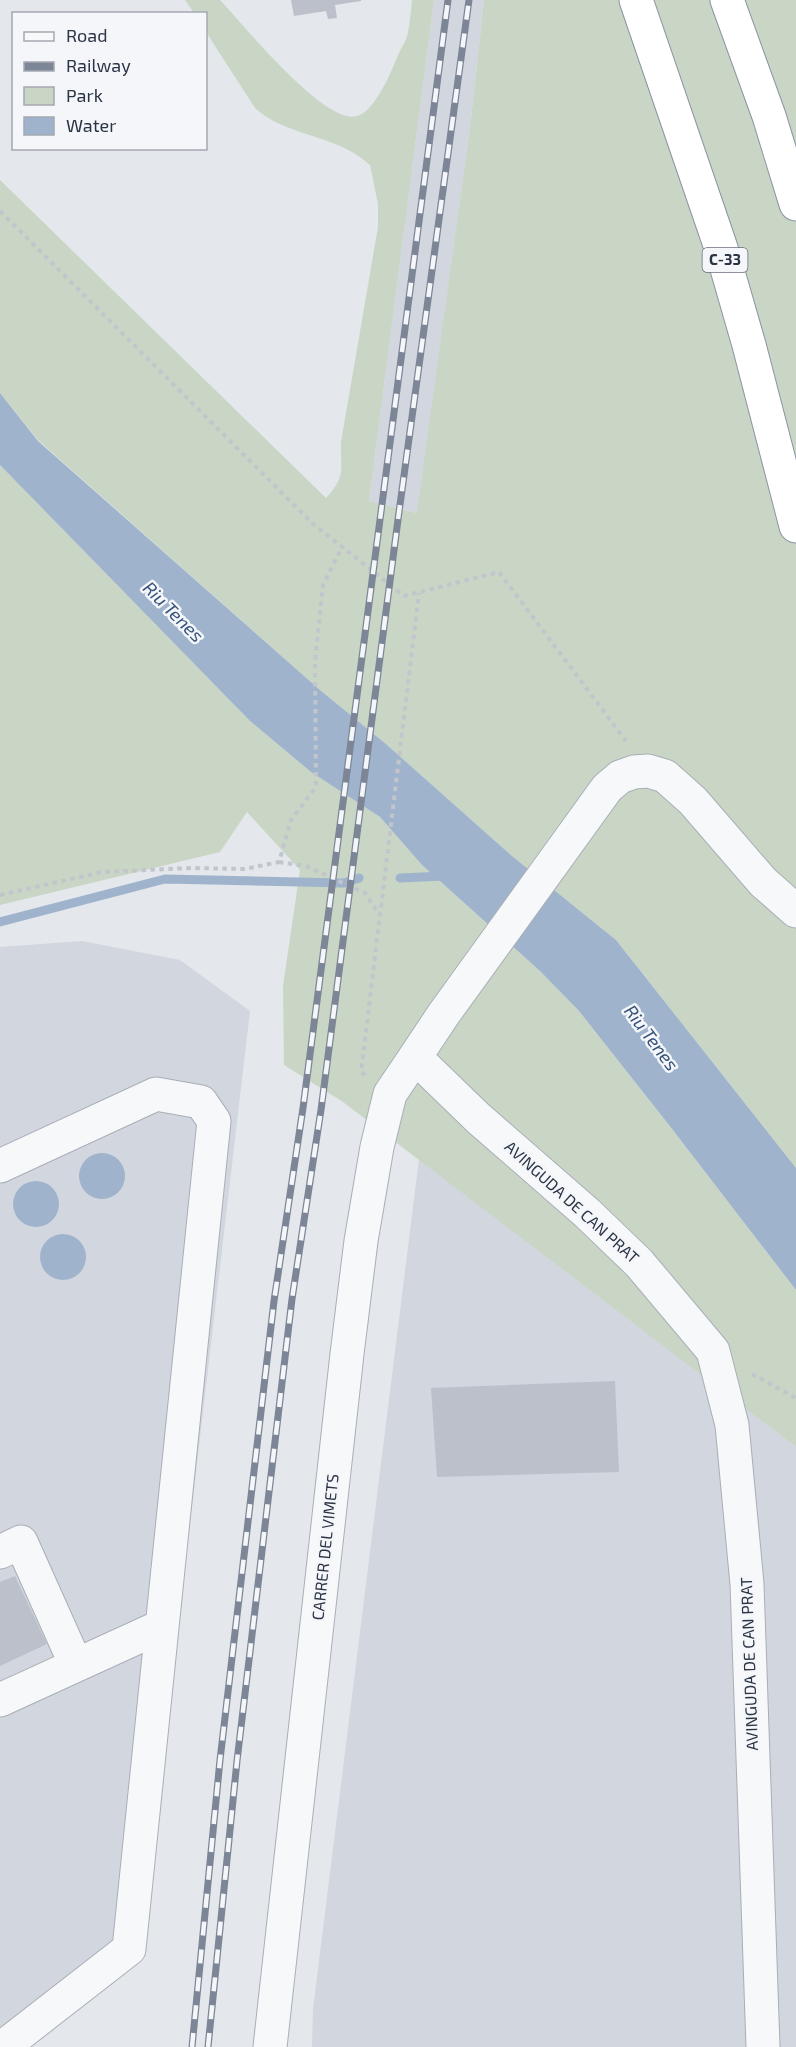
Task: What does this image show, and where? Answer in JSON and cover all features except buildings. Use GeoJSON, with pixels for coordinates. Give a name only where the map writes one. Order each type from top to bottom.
{"type":"FeatureCollection","features":[{"type":"Feature","properties":{"kind":"highway","name":"C-33"},"geometry":{"type":"LineString","coordinates":[[636,0],[721,248],[796,526]]}},
{"type":"Feature","properties":{"kind":"highway"},"geometry":{"type":"LineString","coordinates":[[727,0],[769,116],[796,204]]}},
{"type":"Feature","properties":{"kind":"street"},"geometry":{"type":"LineString","coordinates":[[415,1057],[607,788],[620,777],[634,772],[648,771],[665,776],[693,801],[763,882],[796,911]]}},
{"type":"Feature","properties":{"kind":"street","name":"CARRER DEL VIMETS"},"geometry":{"type":"LineString","coordinates":[[270,2047],[348,1342],[367,1206],[377,1147],[390,1094],[415,1057]]}},
{"type":"Feature","properties":{"kind":"street","name":"AVINGUDA DE CAN PRAT"},"geometry":{"type":"LineString","coordinates":[[415,1057],[478,1118],[587,1213],[639,1263],[713,1351],[732,1425],[747,1584],[763,2047]]}},
{"type":"Feature","properties":{"kind":"street"},"geometry":{"type":"LineString","coordinates":[[0,1166],[156,1095],[201,1102],[214,1120],[129,1948],[3,2047]]}},
{"type":"Feature","properties":{"kind":"street"},"geometry":{"type":"LineString","coordinates":[[0,1552],[21,1542],[76,1665]]}},
{"type":"Feature","properties":{"kind":"street"},"geometry":{"type":"LineString","coordinates":[[0,1700],[162,1626]]}},
{"type":"Feature","properties":{"kind":"path"},"geometry":{"type":"LineString","coordinates":[[0,211],[312,523],[404,596],[499,572],[648,771]]}},
{"type":"Feature","properties":{"kind":"path"},"geometry":{"type":"LineString","coordinates":[[279,862],[291,820],[316,787],[315,662],[323,585],[342,547]]}},
{"type":"Feature","properties":{"kind":"path"},"geometry":{"type":"LineString","coordinates":[[390,1094],[361,1072],[419,592]]}},
{"type":"Feature","properties":{"kind":"path"},"geometry":{"type":"LineString","coordinates":[[0,895],[102,872],[191,868],[245,869],[279,862],[306,866],[365,893],[380,916]]}},
{"type":"Feature","properties":{"kind":"shaded area"},"geometry":{"type":"Polygon","coordinates":[[[434,0],[484,0],[470,128],[418,513],[369,501],[434,0]]]}},
{"type":"Feature","properties":{"kind":"shaded area"},"geometry":{"type":"Polygon","coordinates":[[[82,941],[180,960],[250,1011],[139,1959],[0,2047],[0,947],[82,941]]]}},
{"type":"Feature","properties":{"kind":"shaded area"},"geometry":{"type":"Polygon","coordinates":[[[419,1159],[796,1447],[796,2047],[312,2047],[313,2009],[419,1159]]]}},
{"type":"Feature","properties":{"kind":"green space"},"geometry":{"type":"Polygon","coordinates":[[[185,0],[220,0],[305,90],[343,115],[357,116],[373,104],[388,78],[407,35],[412,0],[434,0],[369,501],[417,513],[470,128],[484,0],[796,0],[796,1168],[616,940],[512,856],[386,744],[320,690],[38,440],[0,393],[0,180],[326,498],[337,484],[341,472],[341,442],[378,227],[378,204],[370,165],[342,147],[282,125],[255,108],[207,34],[207,12],[193,12],[185,0]]]}},
{"type":"Feature","properties":{"kind":"green space"},"geometry":{"type":"Polygon","coordinates":[[[0,465],[250,721],[311,772],[380,817],[422,865],[540,971],[579,1011],[796,1290],[796,1447],[343,1102],[284,1065],[283,986],[300,870],[247,812],[220,852],[0,905],[0,465]]]}},
{"type":"Feature","properties":{"kind":"water","name":"Riu Tenes"},"geometry":{"type":"Polygon","coordinates":[[[0,393],[38,441],[512,856],[616,940],[796,1168],[796,1290],[579,1011],[540,971],[422,865],[380,817],[311,772],[250,721],[0,465],[0,393]]]}},
{"type":"Feature","properties":{"kind":"water"},"geometry":{"type":"Polygon","coordinates":[[[102,1153],[118,1160],[125,1176],[118,1192],[102,1199],[86,1192],[79,1176],[86,1160],[102,1153]]]}},
{"type":"Feature","properties":{"kind":"water"},"geometry":{"type":"Polygon","coordinates":[[[36,1181],[52,1188],[59,1204],[52,1220],[36,1227],[20,1220],[13,1204],[20,1188],[36,1181]]]}},
{"type":"Feature","properties":{"kind":"water"},"geometry":{"type":"Polygon","coordinates":[[[63,1234],[79,1241],[86,1257],[79,1273],[63,1280],[47,1273],[40,1257],[47,1241],[63,1234]]]}},
{"type":"Feature","properties":{"kind":"waterway"},"geometry":{"type":"LineString","coordinates":[[400,878],[445,876]]}},
{"type":"Feature","properties":{"kind":"waterway"},"geometry":{"type":"LineString","coordinates":[[0,922],[165,879],[344,883],[359,878]]}},
{"type":"Feature","properties":{"kind":"railway"},"geometry":{"type":"LineString","coordinates":[[192,2047],[220,1760],[274,1301],[303,1108],[448,0]]}},
{"type":"Feature","properties":{"kind":"railway"},"geometry":{"type":"LineString","coordinates":[[208,2047],[237,1761],[292,1299],[321,1110],[469,0]]}}]}
